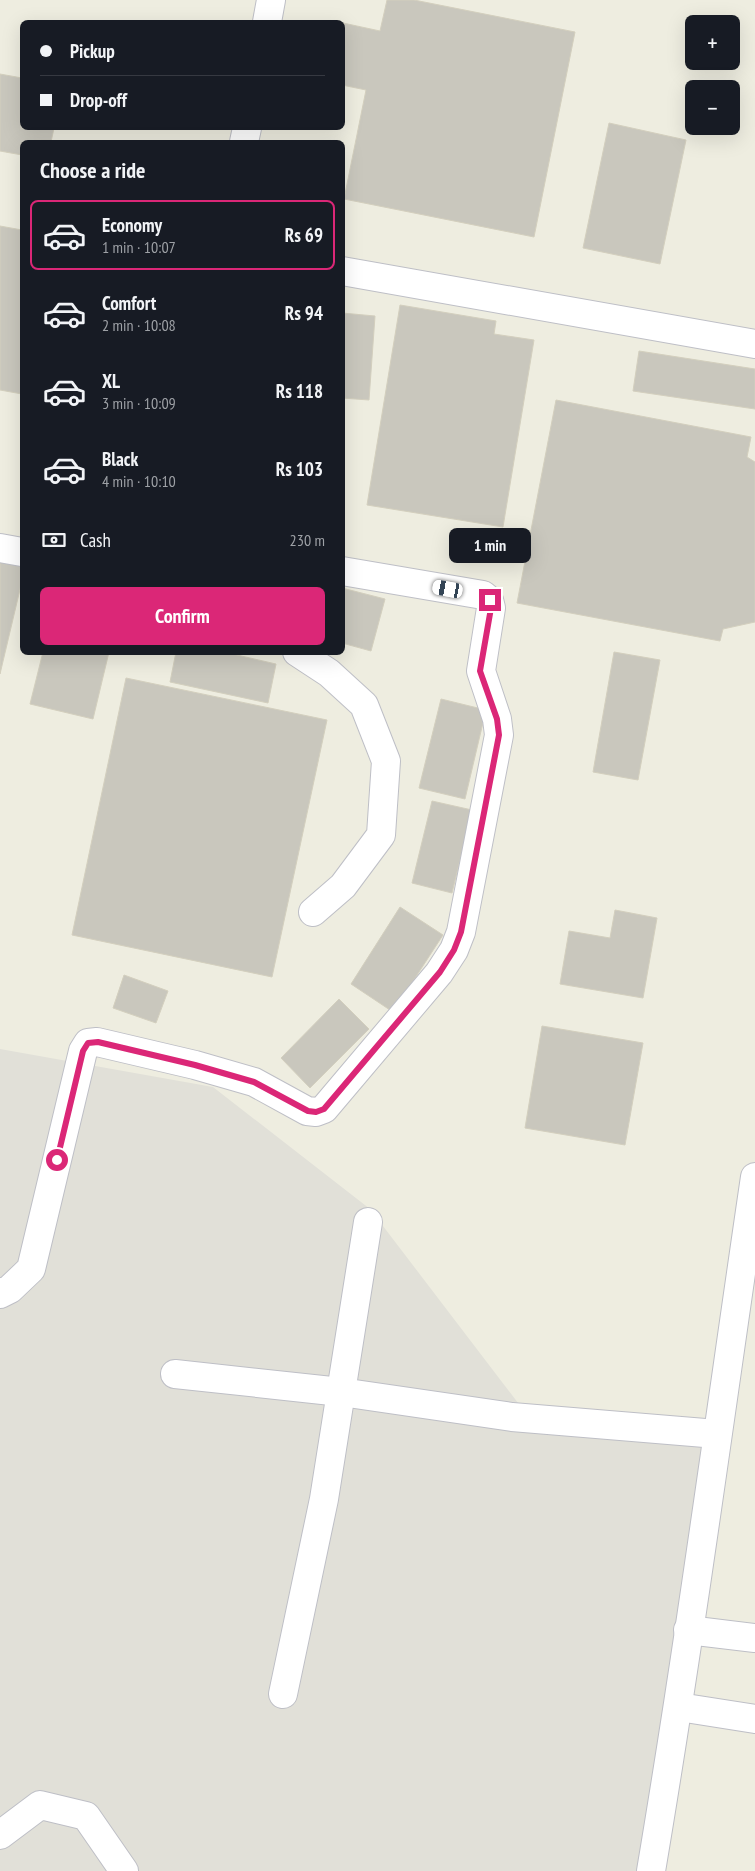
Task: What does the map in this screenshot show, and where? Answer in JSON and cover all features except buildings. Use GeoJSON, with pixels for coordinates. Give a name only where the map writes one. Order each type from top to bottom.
{"type":"FeatureCollection","features":[{"type":"Feature","properties":{"kind":"street"},"geometry":{"type":"LineString","coordinates":[[267,20],[271,0]]}},
{"type":"Feature","properties":{"kind":"street"},"geometry":{"type":"LineString","coordinates":[[345,272],[755,344]]}},
{"type":"Feature","properties":{"kind":"street"},"geometry":{"type":"LineString","coordinates":[[0,548],[20,552]]}},
{"type":"Feature","properties":{"kind":"street"},"geometry":{"type":"LineString","coordinates":[[0,1294],[10,1289],[31,1269],[83,1051],[88,1043],[98,1042],[195,1065],[254,1082],[308,1111],[316,1112],[324,1109],[440,972],[454,950],[461,932],[499,735],[497,719],[480,671],[491,608],[490,600],[483,595],[345,572]]}},
{"type":"Feature","properties":{"kind":"street"},"geometry":{"type":"LineString","coordinates":[[302,655],[329,673],[364,705],[386,761],[381,835],[343,886],[313,912]]}},
{"type":"Feature","properties":{"kind":"street"},"geometry":{"type":"LineString","coordinates":[[651,1871],[679,1707],[688,1630],[717,1434],[752,1219],[755,1177]]}},
{"type":"Feature","properties":{"kind":"street"},"geometry":{"type":"LineString","coordinates":[[283,1694],[320,1518],[368,1222]]}},
{"type":"Feature","properties":{"kind":"street"},"geometry":{"type":"LineString","coordinates":[[175,1374],[341,1392],[512,1417],[717,1434]]}},
{"type":"Feature","properties":{"kind":"street"},"geometry":{"type":"LineString","coordinates":[[688,1630],[755,1638]]}},
{"type":"Feature","properties":{"kind":"street"},"geometry":{"type":"LineString","coordinates":[[679,1707],[755,1718]]}},
{"type":"Feature","properties":{"kind":"street"},"geometry":{"type":"LineString","coordinates":[[0,1835],[40,1805],[86,1816],[124,1871]]}},
{"type":"Feature","properties":{"kind":"shaded area"},"geometry":{"type":"Polygon","coordinates":[[[0,1049],[213,1087],[370,1209],[531,1420],[709,1446],[644,1871],[0,1871],[0,1049]]]}},
{"type":"Feature","properties":{"kind":"route"},"geometry":{"type":"LineString","coordinates":[[57,1160],[83,1051],[88,1043],[98,1042],[195,1065],[254,1082],[308,1111],[316,1112],[324,1109],[440,972],[454,950],[461,932],[499,735],[497,719],[480,671],[491,608],[490,600]]}}]}
